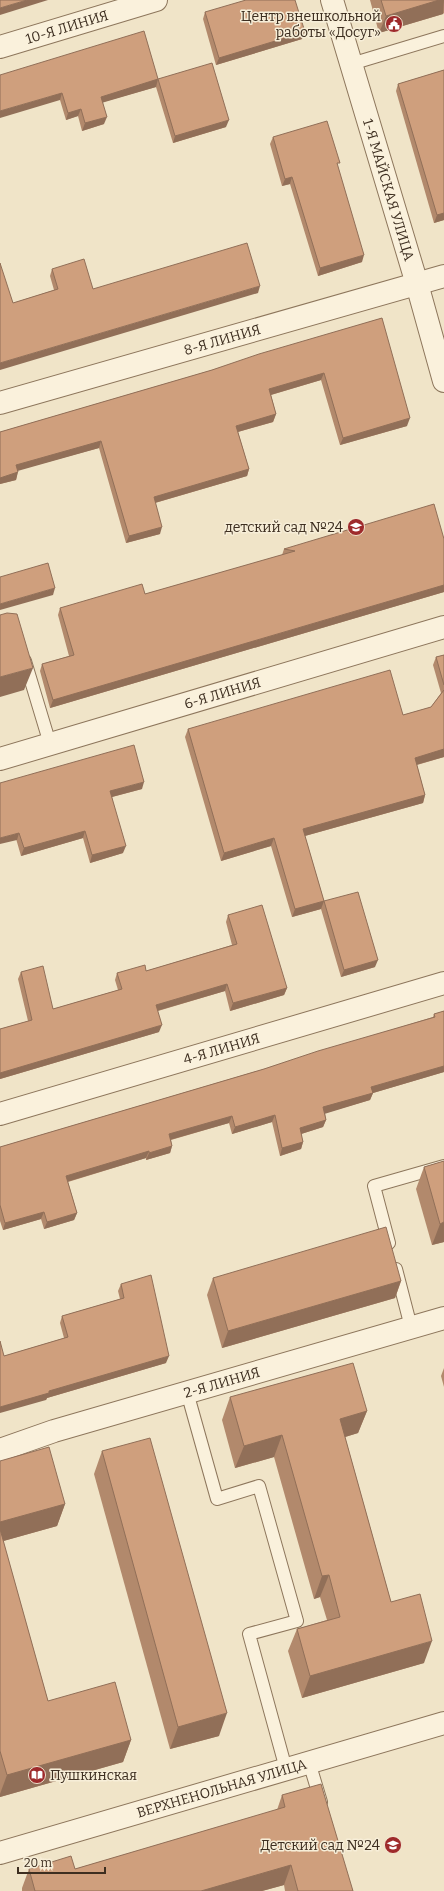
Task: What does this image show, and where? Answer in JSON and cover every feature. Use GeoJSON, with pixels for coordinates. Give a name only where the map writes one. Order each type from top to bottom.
{"type":"FeatureCollection","features":[{"type":"Feature","properties":{"kind":"street","name":"10-Я ЛИНИЯ"},"geometry":{"type":"LineString","coordinates":[[0,47],[156,0]]}},
{"type":"Feature","properties":{"kind":"street","name":"1-Я МАЙСКАЯ УЛИЦА"},"geometry":{"type":"LineString","coordinates":[[332,0],[417,284],[444,381]]}},
{"type":"Feature","properties":{"kind":"street","name":"8-Я ЛИНИЯ"},"geometry":{"type":"LineString","coordinates":[[0,403],[444,276]]}},
{"type":"Feature","properties":{"kind":"street","name":"6-Я ЛИНИЯ"},"geometry":{"type":"LineString","coordinates":[[0,758],[444,627]]}},
{"type":"Feature","properties":{"kind":"street","name":"4-Я ЛИНИЯ"},"geometry":{"type":"LineString","coordinates":[[0,1114],[444,983]]}},
{"type":"Feature","properties":{"kind":"street","name":"2-Я ЛИНИЯ"},"geometry":{"type":"LineString","coordinates":[[0,1450],[54,1431],[444,1318]]}},
{"type":"Feature","properties":{"kind":"street","name":"ВЕРХНЕНОЛЬНАЯ УЛИЦА"},"geometry":{"type":"LineString","coordinates":[[0,1853],[444,1723]]}},
{"type":"Feature","properties":{"kind":"lane"},"geometry":{"type":"LineString","coordinates":[[351,64],[444,36]]}},
{"type":"Feature","properties":{"kind":"lane"},"geometry":{"type":"LineString","coordinates":[[22,653],[50,744]]}},
{"type":"Feature","properties":{"kind":"lane"},"geometry":{"type":"LineString","coordinates":[[411,1327],[374,1186],[444,1166]]}},
{"type":"Feature","properties":{"kind":"lane"},"geometry":{"type":"LineString","coordinates":[[187,1392],[217,1498],[259,1486],[297,1621],[249,1634],[286,1769]]}},
{"type":"Feature","properties":{"kind":"lane"},"geometry":{"type":"LineString","coordinates":[[309,1762],[325,1815]]}},
{"type":"Feature","properties":{"kind":"building"},"geometry":{"type":"Polygon","coordinates":[[[0,0],[27,0],[0,8],[0,0]]]}},
{"type":"Feature","properties":{"kind":"building"},"geometry":{"type":"Polygon","coordinates":[[[246,0],[295,0],[305,32],[219,58],[205,12],[246,0]]]}},
{"type":"Feature","properties":{"kind":"building"},"geometry":{"type":"Polygon","coordinates":[[[381,0],[439,0],[386,16],[381,0]]]}},
{"type":"Feature","properties":{"kind":"building"},"geometry":{"type":"Polygon","coordinates":[[[144,31],[158,79],[101,97],[107,117],[85,123],[81,109],[68,113],[62,93],[0,111],[0,75],[144,31]]]}},
{"type":"Feature","properties":{"kind":"building"},"geometry":{"type":"Polygon","coordinates":[[[212,63],[229,120],[175,136],[158,79],[212,63]]]}},
{"type":"Feature","properties":{"kind":"building"},"geometry":{"type":"Polygon","coordinates":[[[444,70],[444,213],[437,215],[398,84],[444,70]]]}},
{"type":"Feature","properties":{"kind":"building"},"geometry":{"type":"Polygon","coordinates":[[[327,121],[340,163],[337,163],[364,255],[320,268],[292,177],[285,179],[273,137],[327,121]]]}},
{"type":"Feature","properties":{"kind":"building"},"geometry":{"type":"Polygon","coordinates":[[[247,243],[260,286],[0,363],[0,263],[13,303],[58,289],[52,269],[84,259],[93,289],[247,243]]]}},
{"type":"Feature","properties":{"kind":"building"},"geometry":{"type":"Polygon","coordinates":[[[382,318],[410,418],[343,438],[324,373],[269,389],[276,414],[236,426],[249,469],[154,497],[162,527],[129,536],[101,441],[16,465],[18,472],[0,478],[0,432],[212,370],[259,354],[382,318]]]}},
{"type":"Feature","properties":{"kind":"building"},"geometry":{"type":"Polygon","coordinates":[[[434,504],[444,539],[444,585],[53,700],[42,664],[74,655],[60,608],[142,584],[145,594],[295,551],[284,549],[434,504]]]}},
{"type":"Feature","properties":{"kind":"building"},"geometry":{"type":"Polygon","coordinates":[[[48,563],[55,588],[0,604],[0,577],[48,563]]]}},
{"type":"Feature","properties":{"kind":"building"},"geometry":{"type":"Polygon","coordinates":[[[7,613],[17,614],[33,668],[0,677],[0,615],[7,613]]]}},
{"type":"Feature","properties":{"kind":"building"},"geometry":{"type":"Polygon","coordinates":[[[444,655],[444,685],[436,657],[444,655]]]}},
{"type":"Feature","properties":{"kind":"building"},"geometry":{"type":"Polygon","coordinates":[[[390,670],[403,715],[431,707],[444,690],[444,749],[415,758],[425,795],[303,829],[324,901],[295,909],[274,838],[224,853],[188,729],[390,670]]]}},
{"type":"Feature","properties":{"kind":"building"},"geometry":{"type":"Polygon","coordinates":[[[134,745],[144,782],[110,791],[126,846],[92,855],[85,831],[24,848],[19,833],[0,838],[0,783],[134,745]]]}},
{"type":"Feature","properties":{"kind":"building"},"geometry":{"type":"Polygon","coordinates":[[[358,892],[378,960],[344,970],[324,901],[358,892]]]}},
{"type":"Feature","properties":{"kind":"building"},"geometry":{"type":"Polygon","coordinates":[[[262,905],[287,988],[233,1003],[227,984],[156,1005],[162,1025],[0,1073],[0,1029],[32,1020],[21,972],[43,966],[53,1009],[122,989],[117,973],[145,965],[146,971],[237,944],[228,915],[262,905]]]}},
{"type":"Feature","properties":{"kind":"building"},"geometry":{"type":"Polygon","coordinates":[[[444,1011],[444,1066],[371,1087],[373,1093],[323,1107],[326,1120],[300,1128],[303,1142],[282,1148],[275,1115],[235,1127],[232,1116],[169,1134],[172,1146],[149,1153],[149,1151],[66,1176],[77,1213],[47,1222],[44,1212],[5,1223],[0,1205],[0,1147],[435,1017],[434,1014],[444,1011]]]}},
{"type":"Feature","properties":{"kind":"building"},"geometry":{"type":"Polygon","coordinates":[[[444,1161],[444,1222],[440,1224],[424,1167],[444,1161]]]}},
{"type":"Feature","properties":{"kind":"building"},"geometry":{"type":"Polygon","coordinates":[[[386,1227],[401,1281],[228,1331],[213,1278],[386,1227]]]}},
{"type":"Feature","properties":{"kind":"building"},"geometry":{"type":"Polygon","coordinates":[[[151,1275],[169,1356],[0,1407],[0,1341],[4,1356],[68,1337],[62,1316],[124,1298],[121,1284],[151,1275]]]}},
{"type":"Feature","properties":{"kind":"building"},"geometry":{"type":"Polygon","coordinates":[[[353,1363],[367,1411],[340,1419],[391,1602],[420,1594],[432,1641],[310,1676],[297,1629],[340,1617],[329,1575],[322,1576],[282,1435],[244,1446],[230,1397],[353,1363]]]}},
{"type":"Feature","properties":{"kind":"building"},"geometry":{"type":"Polygon","coordinates":[[[150,1438],[227,1713],[178,1727],[102,1451],[150,1438]]]}},
{"type":"Feature","properties":{"kind":"building"},"geometry":{"type":"Polygon","coordinates":[[[49,1447],[65,1504],[0,1522],[0,1461],[49,1447]]]}},
{"type":"Feature","properties":{"kind":"building"},"geometry":{"type":"Polygon","coordinates":[[[0,1529],[48,1701],[115,1682],[131,1740],[7,1775],[0,1751],[0,1529]]]}},
{"type":"Feature","properties":{"kind":"building"},"geometry":{"type":"Polygon","coordinates":[[[321,1784],[353,1891],[298,1891],[291,1865],[201,1891],[35,1891],[29,1869],[71,1856],[75,1869],[285,1807],[282,1795],[321,1784]]]}},
{"type":"Feature","properties":{"kind":"place","name":"Центр внешкольной работы «Досуг»"},"geometry":{"type":"Point","coordinates":[394,24]}},
{"type":"Feature","properties":{"kind":"place","name":"детский сад №24"},"geometry":{"type":"Point","coordinates":[356,527]}},
{"type":"Feature","properties":{"kind":"place","name":"Пушкинская"},"geometry":{"type":"Point","coordinates":[37,1775]}},
{"type":"Feature","properties":{"kind":"place","name":"Детский сад №24"},"geometry":{"type":"Point","coordinates":[393,1845]}}]}
